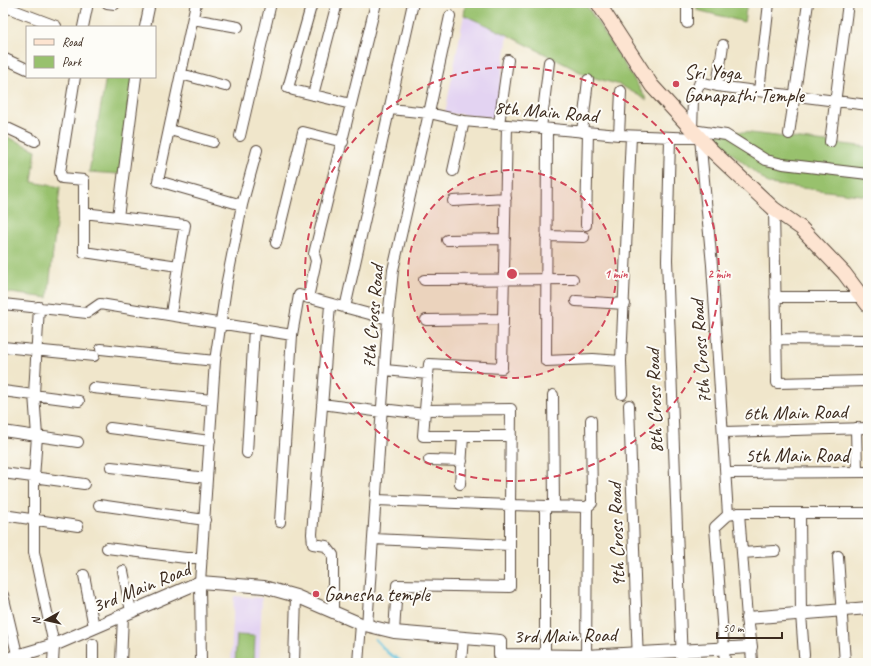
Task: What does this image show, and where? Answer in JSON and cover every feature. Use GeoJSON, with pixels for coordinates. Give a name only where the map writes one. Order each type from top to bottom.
{"type":"FeatureCollection","features":[{"type":"Feature","properties":{"kind":"main road"},"geometry":{"type":"LineString","coordinates":[[598,3],[652,86],[696,134],[774,209],[801,228],[844,274],[865,301]]}},
{"type":"Feature","properties":{"kind":"street"},"geometry":{"type":"LineString","coordinates":[[83,26],[88,3]]}},
{"type":"Feature","properties":{"kind":"street"},"geometry":{"type":"LineString","coordinates":[[145,26],[150,3]]}},
{"type":"Feature","properties":{"kind":"street"},"geometry":{"type":"LineString","coordinates":[[196,3],[158,181],[242,205]]}},
{"type":"Feature","properties":{"kind":"street"},"geometry":{"type":"LineString","coordinates":[[240,136],[271,3]]}},
{"type":"Feature","properties":{"kind":"street"},"geometry":{"type":"LineString","coordinates":[[312,3],[291,89],[351,104]]}},
{"type":"Feature","properties":{"kind":"street"},"geometry":{"type":"LineString","coordinates":[[313,94],[337,3]]}},
{"type":"Feature","properties":{"kind":"street"},"geometry":{"type":"LineString","coordinates":[[308,298],[316,261],[314,254],[343,142],[375,3]]}},
{"type":"Feature","properties":{"kind":"street"},"geometry":{"type":"LineString","coordinates":[[345,308],[413,3]]}},
{"type":"Feature","properties":{"kind":"street"},"geometry":{"type":"LineString","coordinates":[[687,3],[687,23]]}},
{"type":"Feature","properties":{"kind":"street"},"geometry":{"type":"LineString","coordinates":[[759,91],[769,3]]}},
{"type":"Feature","properties":{"kind":"street"},"geometry":{"type":"LineString","coordinates":[[789,134],[796,96],[808,3]]}},
{"type":"Feature","properties":{"kind":"street"},"geometry":{"type":"LineString","coordinates":[[830,142],[848,3]]}},
{"type":"Feature","properties":{"kind":"street"},"geometry":{"type":"LineString","coordinates":[[3,6],[56,26]]}},
{"type":"Feature","properties":{"kind":"street","name":"7th Cross Road"},"geometry":{"type":"LineString","coordinates":[[358,663],[364,625],[373,539],[388,318],[393,270],[430,113],[450,16]]}},
{"type":"Feature","properties":{"kind":"street"},"geometry":{"type":"LineString","coordinates":[[193,19],[238,27]]}},
{"type":"Feature","properties":{"kind":"street"},"geometry":{"type":"LineString","coordinates":[[717,86],[723,45]]}},
{"type":"Feature","properties":{"kind":"street"},"geometry":{"type":"LineString","coordinates":[[3,58],[26,69]]}},
{"type":"Feature","properties":{"kind":"street"},"geometry":{"type":"LineString","coordinates":[[508,60],[503,125],[506,198],[502,368],[429,364],[423,436],[511,436]]}},
{"type":"Feature","properties":{"kind":"street"},"geometry":{"type":"LineString","coordinates":[[548,62],[544,129],[546,361],[593,359],[621,361]]}},
{"type":"Feature","properties":{"kind":"street"},"geometry":{"type":"LineString","coordinates":[[181,74],[225,86]]}},
{"type":"Feature","properties":{"kind":"street"},"geometry":{"type":"LineString","coordinates":[[75,78],[60,172],[62,178],[84,180],[84,252],[178,266]]}},
{"type":"Feature","properties":{"kind":"street"},"geometry":{"type":"LineString","coordinates":[[118,217],[136,78]]}},
{"type":"Feature","properties":{"kind":"street"},"geometry":{"type":"LineString","coordinates":[[586,224],[585,132],[588,80]]}},
{"type":"Feature","properties":{"kind":"street"},"geometry":{"type":"LineString","coordinates":[[678,114],[694,99],[700,82],[717,86],[868,105]]}},
{"type":"Feature","properties":{"kind":"street"},"geometry":{"type":"LineString","coordinates":[[619,136],[621,91]]}},
{"type":"Feature","properties":{"kind":"street","name":"7th Cross Road"},"geometry":{"type":"LineString","coordinates":[[694,99],[696,134],[711,243],[728,515]]}},
{"type":"Feature","properties":{"kind":"street","name":"8th Main Road"},"geometry":{"type":"LineString","coordinates":[[390,109],[430,113],[464,122],[619,136],[670,138],[696,134],[726,136],[766,160],[782,164],[868,174]]}},
{"type":"Feature","properties":{"kind":"street"},"geometry":{"type":"LineString","coordinates":[[453,171],[464,122]]}},
{"type":"Feature","properties":{"kind":"street"},"geometry":{"type":"LineString","coordinates":[[3,126],[35,141]]}},
{"type":"Feature","properties":{"kind":"street"},"geometry":{"type":"LineString","coordinates":[[170,130],[213,142]]}},
{"type":"Feature","properties":{"kind":"street"},"geometry":{"type":"LineString","coordinates":[[276,243],[303,132],[343,142]]}},
{"type":"Feature","properties":{"kind":"street"},"geometry":{"type":"LineString","coordinates":[[622,394],[621,361],[625,304],[630,136]]}},
{"type":"Feature","properties":{"kind":"street","name":"8th Cross Road"},"geometry":{"type":"LineString","coordinates":[[670,138],[667,260],[681,657]]}},
{"type":"Feature","properties":{"kind":"street"},"geometry":{"type":"LineString","coordinates":[[201,663],[200,582],[215,361],[220,322],[242,205],[257,150]]}},
{"type":"Feature","properties":{"kind":"street"},"geometry":{"type":"LineString","coordinates":[[453,201],[506,198]]}},
{"type":"Feature","properties":{"kind":"street"},"geometry":{"type":"LineString","coordinates":[[774,209],[777,383],[868,381]]}},
{"type":"Feature","properties":{"kind":"street"},"geometry":{"type":"LineString","coordinates":[[84,213],[185,225],[171,314]]}},
{"type":"Feature","properties":{"kind":"street"},"geometry":{"type":"LineString","coordinates":[[546,236],[584,237]]}},
{"type":"Feature","properties":{"kind":"street"},"geometry":{"type":"LineString","coordinates":[[447,240],[505,239]]}},
{"type":"Feature","properties":{"kind":"street"},"geometry":{"type":"LineString","coordinates":[[424,280],[504,281],[573,279]]}},
{"type":"Feature","properties":{"kind":"street"},"geometry":{"type":"LineString","coordinates":[[280,522],[292,335],[299,295],[388,318]]}},
{"type":"Feature","properties":{"kind":"street"},"geometry":{"type":"LineString","coordinates":[[775,297],[865,301]]}},
{"type":"Feature","properties":{"kind":"street"},"geometry":{"type":"LineString","coordinates":[[576,301],[625,304]]}},
{"type":"Feature","properties":{"kind":"street"},"geometry":{"type":"LineString","coordinates":[[3,304],[87,313],[100,304],[171,314],[292,335]]}},
{"type":"Feature","properties":{"kind":"street"},"geometry":{"type":"LineString","coordinates":[[330,304],[312,534],[313,544],[326,546],[333,555],[333,611]]}},
{"type":"Feature","properties":{"kind":"street"},"geometry":{"type":"LineString","coordinates":[[39,308],[35,352],[34,394],[37,436],[34,478],[34,552],[54,644],[53,663]]}},
{"type":"Feature","properties":{"kind":"street"},"geometry":{"type":"LineString","coordinates":[[426,320],[503,319]]}},
{"type":"Feature","properties":{"kind":"street"},"geometry":{"type":"LineString","coordinates":[[247,453],[254,328]]}},
{"type":"Feature","properties":{"kind":"street"},"geometry":{"type":"LineString","coordinates":[[776,340],[868,340]]}},
{"type":"Feature","properties":{"kind":"street"},"geometry":{"type":"LineString","coordinates":[[3,347],[35,352],[94,356]]}},
{"type":"Feature","properties":{"kind":"street"},"geometry":{"type":"LineString","coordinates":[[101,349],[215,361]]}},
{"type":"Feature","properties":{"kind":"street"},"geometry":{"type":"LineString","coordinates":[[385,370],[428,374]]}},
{"type":"Feature","properties":{"kind":"street"},"geometry":{"type":"LineString","coordinates":[[93,388],[212,400]]}},
{"type":"Feature","properties":{"kind":"street"},"geometry":{"type":"LineString","coordinates":[[3,390],[79,401]]}},
{"type":"Feature","properties":{"kind":"street"},"geometry":{"type":"LineString","coordinates":[[547,659],[549,506],[553,395]]}},
{"type":"Feature","properties":{"kind":"street"},"geometry":{"type":"LineString","coordinates":[[322,404],[382,410],[425,412],[511,409],[510,587],[397,585],[394,632]]}},
{"type":"Feature","properties":{"kind":"street","name":"9th Cross Road"},"geometry":{"type":"LineString","coordinates":[[629,405],[638,658]]}},
{"type":"Feature","properties":{"kind":"street"},"geometry":{"type":"LineString","coordinates":[[376,500],[587,507],[592,503],[591,420]]}},
{"type":"Feature","properties":{"kind":"street"},"geometry":{"type":"LineString","coordinates":[[110,428],[210,441]]}},
{"type":"Feature","properties":{"kind":"street"},"geometry":{"type":"LineString","coordinates":[[856,428],[857,472]]}},
{"type":"Feature","properties":{"kind":"street","name":"6th Main Road"},"geometry":{"type":"LineString","coordinates":[[724,432],[868,428]]}},
{"type":"Feature","properties":{"kind":"street"},"geometry":{"type":"LineString","coordinates":[[3,432],[78,442]]}},
{"type":"Feature","properties":{"kind":"street"},"geometry":{"type":"LineString","coordinates":[[460,484],[463,436]]}},
{"type":"Feature","properties":{"kind":"street"},"geometry":{"type":"LineString","coordinates":[[429,460],[462,461]]}},
{"type":"Feature","properties":{"kind":"street"},"geometry":{"type":"LineString","coordinates":[[111,467],[207,478]]}},
{"type":"Feature","properties":{"kind":"street","name":"5th Main Road"},"geometry":{"type":"LineString","coordinates":[[726,473],[868,472]]}},
{"type":"Feature","properties":{"kind":"street"},"geometry":{"type":"LineString","coordinates":[[3,473],[84,484]]}},
{"type":"Feature","properties":{"kind":"street"},"geometry":{"type":"LineString","coordinates":[[99,505],[205,520]]}},
{"type":"Feature","properties":{"kind":"street"},"geometry":{"type":"LineString","coordinates":[[586,660],[587,507]]}},
{"type":"Feature","properties":{"kind":"street"},"geometry":{"type":"LineString","coordinates":[[739,513],[752,663]]}},
{"type":"Feature","properties":{"kind":"street"},"geometry":{"type":"LineString","coordinates":[[725,663],[715,528],[728,515],[739,513],[868,513]]}},
{"type":"Feature","properties":{"kind":"street"},"geometry":{"type":"LineString","coordinates":[[800,513],[801,614],[804,655]]}},
{"type":"Feature","properties":{"kind":"street"},"geometry":{"type":"LineString","coordinates":[[3,515],[78,526]]}},
{"type":"Feature","properties":{"kind":"street"},"geometry":{"type":"LineString","coordinates":[[373,539],[510,545]]}},
{"type":"Feature","properties":{"kind":"street"},"geometry":{"type":"LineString","coordinates":[[107,548],[186,558],[202,558]]}},
{"type":"Feature","properties":{"kind":"street"},"geometry":{"type":"LineString","coordinates":[[742,553],[775,551]]}},
{"type":"Feature","properties":{"kind":"street"},"geometry":{"type":"LineString","coordinates":[[838,556],[845,663]]}},
{"type":"Feature","properties":{"kind":"street"},"geometry":{"type":"LineString","coordinates":[[121,663],[127,613],[123,571]]}},
{"type":"Feature","properties":{"kind":"street"},"geometry":{"type":"LineString","coordinates":[[84,575],[94,627]]}},
{"type":"Feature","properties":{"kind":"street","name":"3rd Main Road"},"geometry":{"type":"LineString","coordinates":[[3,660],[17,654],[54,644],[200,582],[264,587],[296,596],[364,625],[394,632],[500,641],[500,659],[586,660],[681,657],[724,649],[751,647]]}},
{"type":"Feature","properties":{"kind":"street"},"geometry":{"type":"LineString","coordinates":[[3,595],[17,654]]}},
{"type":"Feature","properties":{"kind":"street"},"geometry":{"type":"LineString","coordinates":[[294,663],[296,596]]}},
{"type":"Feature","properties":{"kind":"street"},"geometry":{"type":"LineString","coordinates":[[747,618],[868,608]]}},
{"type":"Feature","properties":{"kind":"street"},"geometry":{"type":"LineString","coordinates":[[461,663],[463,637]]}},
{"type":"Feature","properties":{"kind":"street"},"geometry":{"type":"LineString","coordinates":[[93,644],[93,663]]}},
{"type":"Feature","properties":{"kind":"shaded area"},"geometry":{"type":"Polygon","coordinates":[[[464,15],[508,35],[495,118],[445,113],[464,15]]]}},
{"type":"Feature","properties":{"kind":"shaded area"},"geometry":{"type":"Polygon","coordinates":[[[234,596],[262,598],[259,663],[231,663],[234,596]]]}},
{"type":"Feature","properties":{"kind":"green space"},"geometry":{"type":"Polygon","coordinates":[[[466,3],[585,3],[647,100],[620,85],[588,76],[508,35],[464,15],[466,3]]]}},
{"type":"Feature","properties":{"kind":"green space"},"geometry":{"type":"Polygon","coordinates":[[[697,3],[747,3],[744,22],[697,10],[697,3]]]}},
{"type":"Feature","properties":{"kind":"green space"},"geometry":{"type":"Polygon","coordinates":[[[106,78],[133,78],[119,174],[89,172],[106,78]]]}},
{"type":"Feature","properties":{"kind":"green space"},"geometry":{"type":"Polygon","coordinates":[[[700,127],[868,147],[868,196],[769,184],[700,127]]]}},
{"type":"Feature","properties":{"kind":"green space"},"geometry":{"type":"Polygon","coordinates":[[[3,135],[36,150],[32,182],[60,187],[48,298],[3,292],[3,135]]]}},
{"type":"Feature","properties":{"kind":"green space"},"geometry":{"type":"Polygon","coordinates":[[[237,635],[255,636],[254,663],[235,663],[237,635]]]}},
{"type":"Feature","properties":{"kind":"waterway"},"geometry":{"type":"LineString","coordinates":[[375,639],[388,653],[404,663]]}},
{"type":"Feature","properties":{"kind":"place","name":"Sri Yoga Ganapathi Temple"},"geometry":{"type":"Point","coordinates":[676,84]}},
{"type":"Feature","properties":{"kind":"place","name":"Ganesha temple"},"geometry":{"type":"Point","coordinates":[316,594]}}]}
